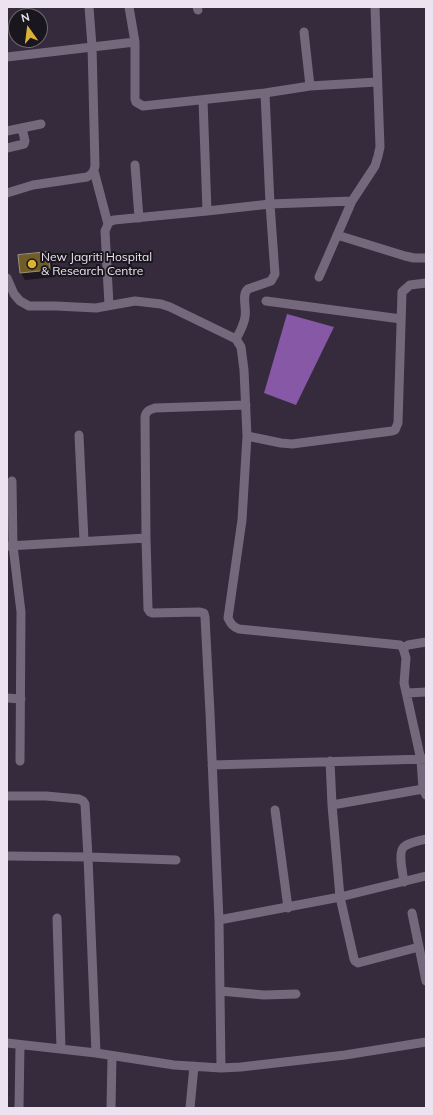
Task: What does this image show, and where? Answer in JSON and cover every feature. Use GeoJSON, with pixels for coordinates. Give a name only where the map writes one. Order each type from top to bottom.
{"type":"FeatureCollection","features":[{"type":"Feature","properties":{"kind":"street"},"geometry":{"type":"LineString","coordinates":[[89,7],[92,46],[94,171],[108,224]]}},
{"type":"Feature","properties":{"kind":"street"},"geometry":{"type":"LineString","coordinates":[[129,7],[135,42],[135,99],[136,102],[143,106],[265,93],[310,86],[377,82]]}},
{"type":"Feature","properties":{"kind":"street"},"geometry":{"type":"LineString","coordinates":[[319,277],[352,201],[375,166],[380,147],[375,7]]}},
{"type":"Feature","properties":{"kind":"street"},"geometry":{"type":"LineString","coordinates":[[304,32],[310,86]]}},
{"type":"Feature","properties":{"kind":"street"},"geometry":{"type":"LineString","coordinates":[[7,57],[135,42]]}},
{"type":"Feature","properties":{"kind":"street"},"geometry":{"type":"LineString","coordinates":[[236,339],[245,318],[246,291],[270,281],[275,274],[265,93]]}},
{"type":"Feature","properties":{"kind":"street"},"geometry":{"type":"LineString","coordinates":[[203,100],[207,211]]}},
{"type":"Feature","properties":{"kind":"street"},"geometry":{"type":"LineString","coordinates":[[7,132],[41,124]]}},
{"type":"Feature","properties":{"kind":"street"},"geometry":{"type":"LineString","coordinates":[[7,148],[24,144],[25,141],[22,128]]}},
{"type":"Feature","properties":{"kind":"street"},"geometry":{"type":"LineString","coordinates":[[135,165],[139,218]]}},
{"type":"Feature","properties":{"kind":"street"},"geometry":{"type":"LineString","coordinates":[[7,193],[32,185],[87,177],[94,171]]}},
{"type":"Feature","properties":{"kind":"street"},"geometry":{"type":"LineString","coordinates":[[109,305],[105,231],[108,224],[114,220],[270,204],[352,201]]}},
{"type":"Feature","properties":{"kind":"street"},"geometry":{"type":"LineString","coordinates":[[337,235],[405,256],[426,258]]}},
{"type":"Feature","properties":{"kind":"street"},"geometry":{"type":"LineString","coordinates":[[7,278],[14,294],[25,305],[96,308],[134,301],[161,304],[236,339],[241,347],[247,436],[242,520],[228,618],[234,627],[239,629],[400,645],[403,648],[406,658],[404,683],[424,760],[424,792],[332,805]]}},
{"type":"Feature","properties":{"kind":"street"},"geometry":{"type":"LineString","coordinates":[[247,436],[292,444],[395,430],[398,423],[402,292],[410,285],[426,283]]}},
{"type":"Feature","properties":{"kind":"street"},"geometry":{"type":"LineString","coordinates":[[266,301],[401,319]]}},
{"type":"Feature","properties":{"kind":"street"},"geometry":{"type":"LineString","coordinates":[[221,1068],[219,920],[204,613],[150,612],[148,605],[146,538],[145,417],[146,413],[150,409],[155,408],[246,405]]}},
{"type":"Feature","properties":{"kind":"street"},"geometry":{"type":"LineString","coordinates":[[79,435],[84,542]]}},
{"type":"Feature","properties":{"kind":"street"},"geometry":{"type":"LineString","coordinates":[[12,481],[10,546],[21,612],[20,761]]}},
{"type":"Feature","properties":{"kind":"street"},"geometry":{"type":"LineString","coordinates":[[10,546],[146,538]]}},
{"type":"Feature","properties":{"kind":"street"},"geometry":{"type":"LineString","coordinates":[[403,648],[408,645],[426,642]]}},
{"type":"Feature","properties":{"kind":"street"},"geometry":{"type":"LineString","coordinates":[[407,693],[426,692]]}},
{"type":"Feature","properties":{"kind":"street"},"geometry":{"type":"LineString","coordinates":[[7,698],[21,699]]}},
{"type":"Feature","properties":{"kind":"street"},"geometry":{"type":"LineString","coordinates":[[212,765],[330,761],[424,760]]}},
{"type":"Feature","properties":{"kind":"street"},"geometry":{"type":"LineString","coordinates":[[330,761],[332,805],[340,897],[354,959],[358,963],[419,947]]}},
{"type":"Feature","properties":{"kind":"street"},"geometry":{"type":"LineString","coordinates":[[7,796],[46,796],[79,799],[85,804],[96,1053]]}},
{"type":"Feature","properties":{"kind":"street"},"geometry":{"type":"LineString","coordinates":[[275,810],[288,908]]}},
{"type":"Feature","properties":{"kind":"street"},"geometry":{"type":"LineString","coordinates":[[404,882],[400,855],[401,850],[404,846],[426,839]]}},
{"type":"Feature","properties":{"kind":"street"},"geometry":{"type":"LineString","coordinates":[[7,856],[176,860]]}},
{"type":"Feature","properties":{"kind":"street"},"geometry":{"type":"LineString","coordinates":[[219,920],[340,897],[426,876]]}},
{"type":"Feature","properties":{"kind":"street"},"geometry":{"type":"LineString","coordinates":[[412,913],[426,981]]}},
{"type":"Feature","properties":{"kind":"street"},"geometry":{"type":"LineString","coordinates":[[57,918],[61,1049]]}},
{"type":"Feature","properties":{"kind":"street"},"geometry":{"type":"LineString","coordinates":[[220,991],[264,995],[296,994]]}},
{"type":"Feature","properties":{"kind":"street"},"geometry":{"type":"LineString","coordinates":[[7,1043],[96,1053],[162,1063],[221,1068],[241,1068],[426,1042]]}},
{"type":"Feature","properties":{"kind":"street"},"geometry":{"type":"LineString","coordinates":[[19,1108],[20,1045]]}},
{"type":"Feature","properties":{"kind":"street"},"geometry":{"type":"LineString","coordinates":[[111,1108],[112,1056]]}},
{"type":"Feature","properties":{"kind":"street"},"geometry":{"type":"LineString","coordinates":[[190,1108],[194,1066]]}},
{"type":"Feature","properties":{"kind":"shaded area"},"geometry":{"type":"Polygon","coordinates":[[[287,314],[334,327],[296,405],[264,393],[287,314]]]}},
{"type":"Feature","properties":{"kind":"building"},"geometry":{"type":"Polygon","coordinates":[[[49,252],[50,270],[20,273],[18,255],[49,252]]]}},
{"type":"Feature","properties":{"kind":"place","name":"New Jagriti Hospital & Research Centre"},"geometry":{"type":"Point","coordinates":[32,264]}}]}
